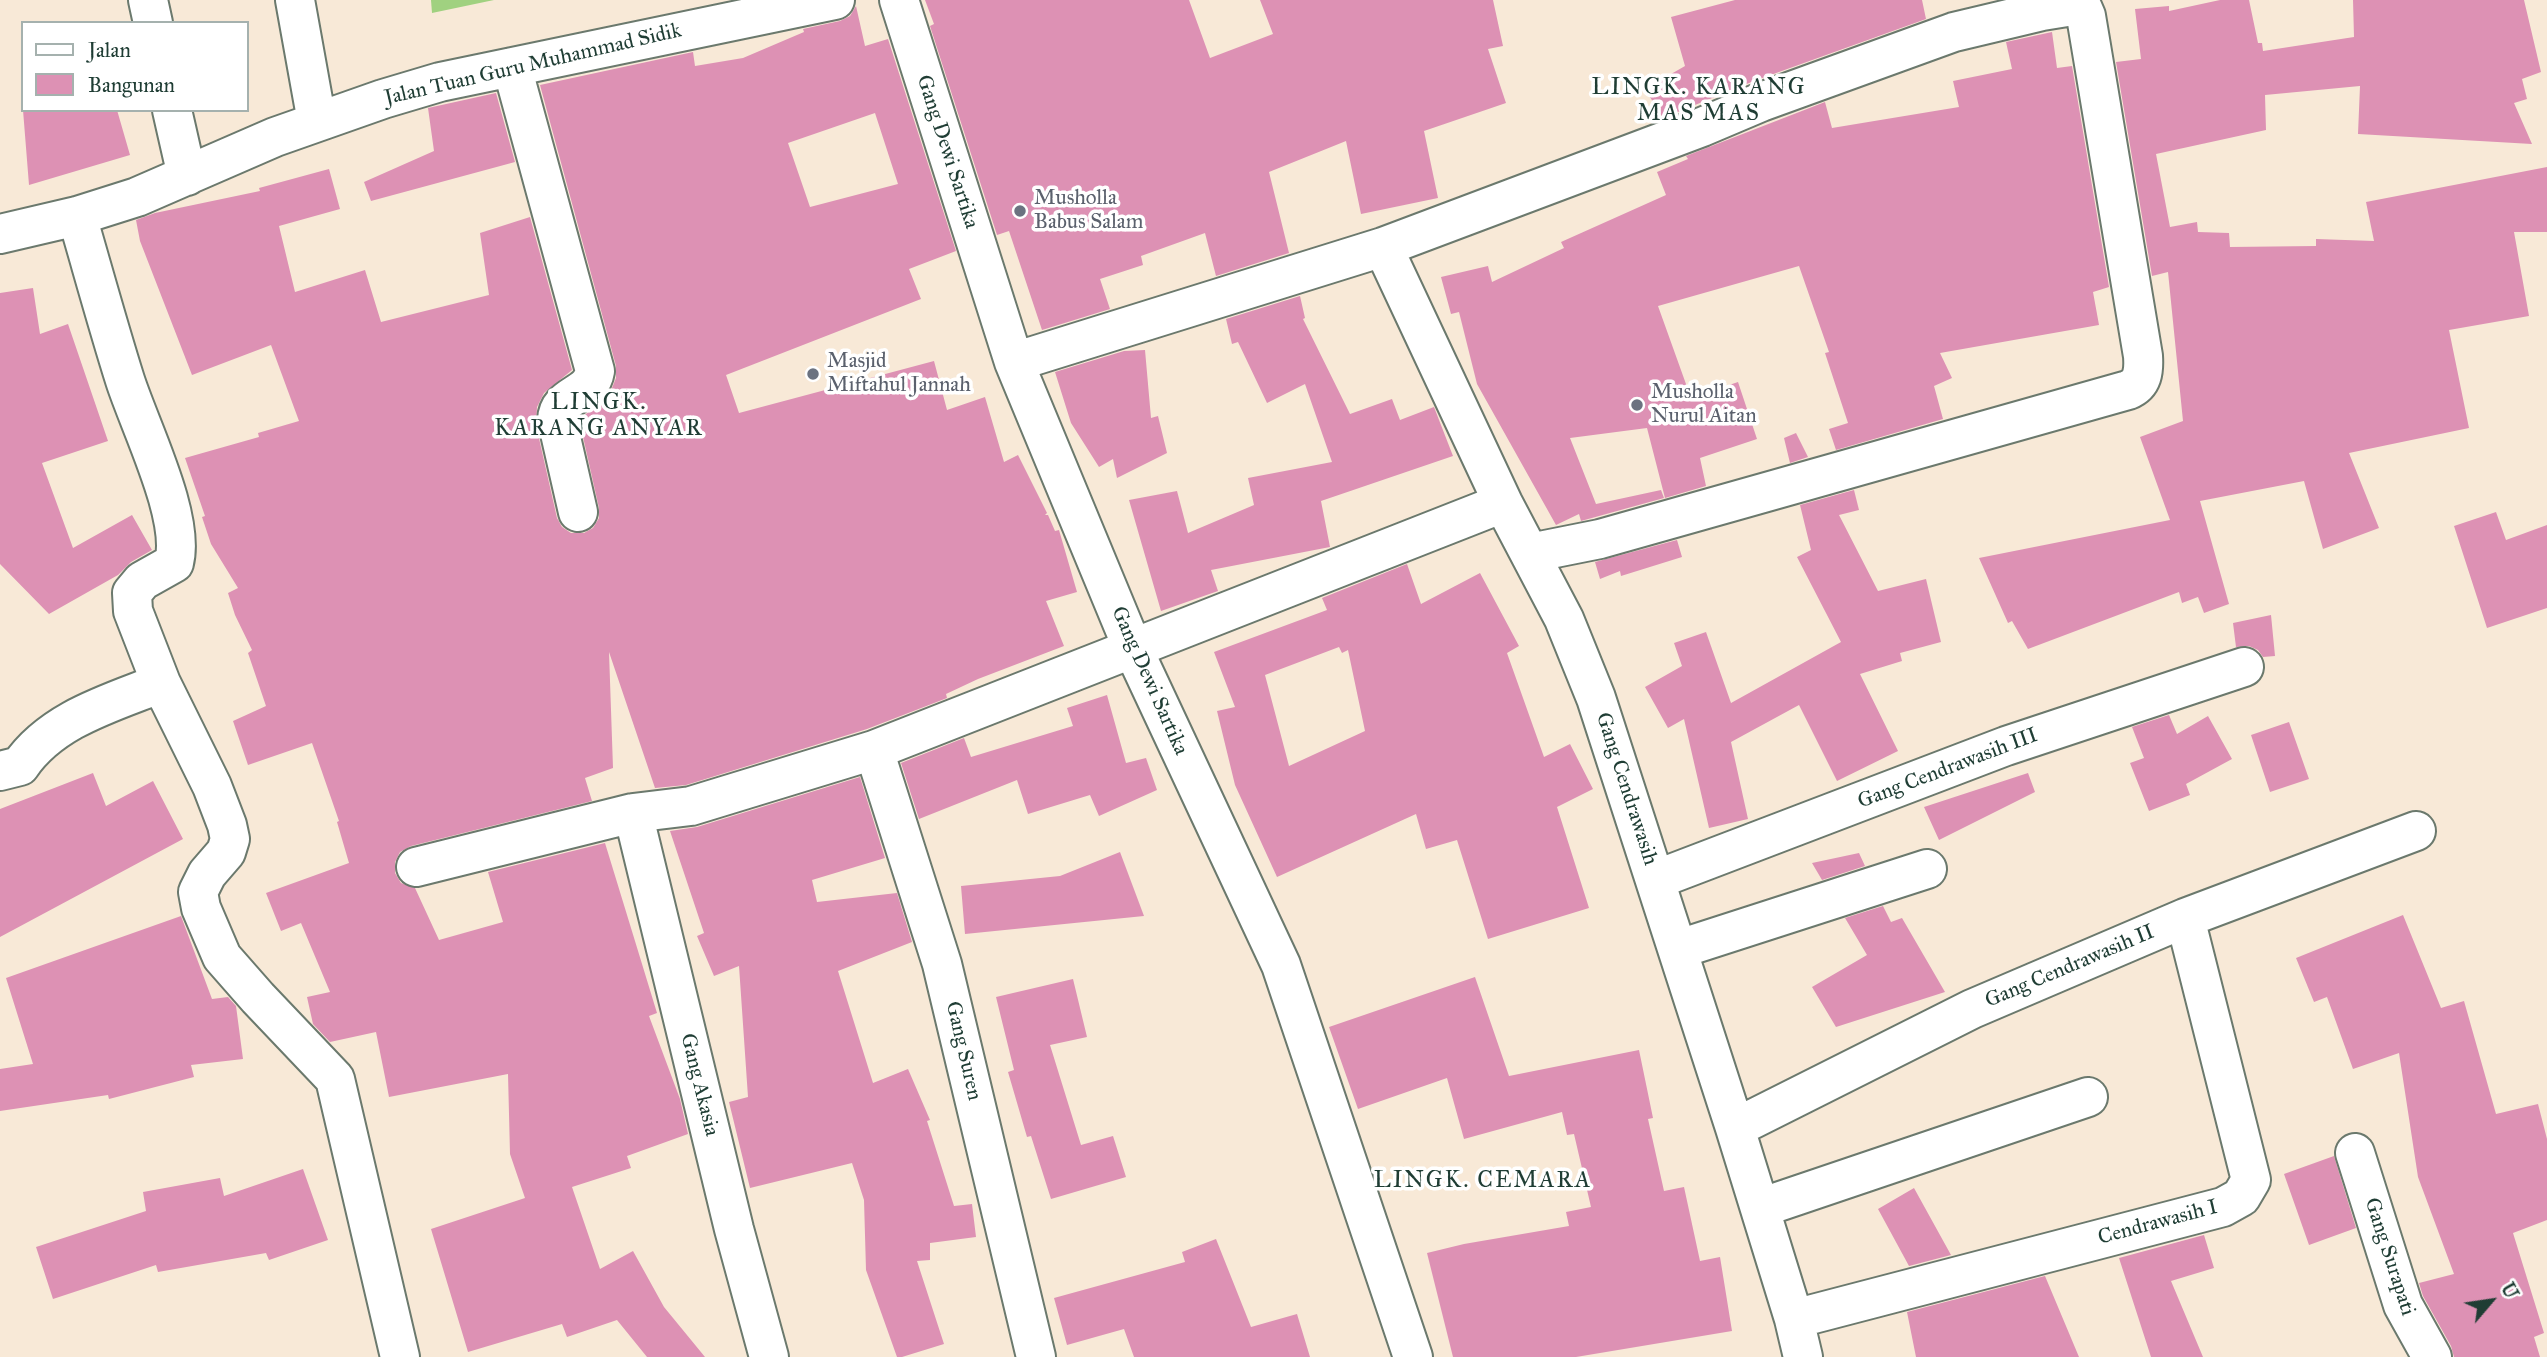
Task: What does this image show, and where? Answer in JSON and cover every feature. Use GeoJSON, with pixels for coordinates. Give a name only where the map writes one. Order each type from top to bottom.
{"type":"FeatureCollection","features":[{"type":"Feature","properties":{"kind":"street"},"geometry":{"type":"LineString","coordinates":[[148,0],[153,21]]}},
{"type":"Feature","properties":{"kind":"street"},"geometry":{"type":"LineString","coordinates":[[295,0],[317,122]]}},
{"type":"Feature","properties":{"kind":"street","name":"Jalan Tuan Guru Muhammad Sidik"},"geometry":{"type":"LineString","coordinates":[[0,234],[77,216],[137,197],[275,137],[440,82],[835,0]]}},
{"type":"Feature","properties":{"kind":"street","name":"Gang Dewi Sartika"},"geometry":{"type":"LineString","coordinates":[[899,0],[1014,362],[1133,649],[1281,965],[1413,1357]]}},
{"type":"Feature","properties":{"kind":"street"},"geometry":{"type":"LineString","coordinates":[[1014,362],[1383,247],[1702,127],[1761,102],[1954,32],[2042,11],[2076,6],[2085,12],[2143,356],[2144,370],[2139,383],[2128,390],[1931,448],[1600,539],[1530,553]]}},
{"type":"Feature","properties":{"kind":"street"},"geometry":{"type":"LineString","coordinates":[[512,67],[595,371],[594,379],[588,388],[565,400],[557,420],[578,512]]}},
{"type":"Feature","properties":{"kind":"street"},"geometry":{"type":"LineString","coordinates":[[172,112],[187,176]]}},
{"type":"Feature","properties":{"kind":"street"},"geometry":{"type":"LineString","coordinates":[[77,216],[125,381],[165,491],[177,540],[174,564],[142,581],[132,593],[133,611],[161,683],[212,786],[230,839],[226,852],[207,874],[198,892],[201,908],[222,957],[335,1079],[400,1357]]}},
{"type":"Feature","properties":{"kind":"street","name":"Gang Cendrawasih"},"geometry":{"type":"LineString","coordinates":[[1383,247],[1503,503],[1564,619],[1596,698],[1679,948],[1794,1319],[1803,1357]]}},
{"type":"Feature","properties":{"kind":"street"},"geometry":{"type":"LineString","coordinates":[[416,867],[633,813],[691,806],[874,750],[1503,503]]}},
{"type":"Feature","properties":{"kind":"street","name":"Gang Cendrawasih III"},"geometry":{"type":"LineString","coordinates":[[1655,880],[2006,746],[2245,667]]}},
{"type":"Feature","properties":{"kind":"street"},"geometry":{"type":"LineString","coordinates":[[0,771],[20,766],[32,749],[83,714],[161,683]]}},
{"type":"Feature","properties":{"kind":"street","name":"Gang Suren"},"geometry":{"type":"LineString","coordinates":[[874,750],[942,964],[1036,1357]]}},
{"type":"Feature","properties":{"kind":"street","name":"Gang Akasia"},"geometry":{"type":"LineString","coordinates":[[633,813],[734,1229],[769,1357]]}},
{"type":"Feature","properties":{"kind":"street","name":"Gang Cendrawasih II"},"geometry":{"type":"LineString","coordinates":[[1735,1128],[1972,1009],[2185,918],[2416,831]]}},
{"type":"Feature","properties":{"kind":"street"},"geometry":{"type":"LineString","coordinates":[[1679,948],[1927,869]]}},
{"type":"Feature","properties":{"kind":"street","name":"Cendrawasih I"},"geometry":{"type":"LineString","coordinates":[[1794,1319],[2223,1207],[2241,1197],[2251,1180],[2185,918]]}},
{"type":"Feature","properties":{"kind":"street"},"geometry":{"type":"LineString","coordinates":[[1760,1208],[2088,1097]]}},
{"type":"Feature","properties":{"kind":"street","name":"Gang Surapati"},"geometry":{"type":"LineString","coordinates":[[2355,1153],[2403,1305],[2432,1357]]}},
{"type":"Feature","properties":{"kind":"green space"},"geometry":{"type":"Polygon","coordinates":[[[431,0],[494,0],[432,13],[431,0]]]}},
{"type":"Feature","properties":{"kind":"building"},"geometry":{"type":"Polygon","coordinates":[[[925,0],[1189,0],[1210,58],[1273,34],[1260,0],[1493,0],[1503,46],[1488,49],[1506,103],[1424,131],[1438,198],[1361,214],[1346,141],[1269,172],[1289,253],[1216,276],[1205,233],[1141,256],[1143,265],[1100,279],[1110,309],[1042,330],[1009,231],[997,235],[930,26],[934,24],[925,0]]]}},
{"type":"Feature","properties":{"kind":"building"},"geometry":{"type":"Polygon","coordinates":[[[1735,0],[1922,0],[1926,19],[1754,81],[1663,118],[1645,89],[1685,66],[1671,17],[1735,0]]]}},
{"type":"Feature","properties":{"kind":"building"},"geometry":{"type":"Polygon","coordinates":[[[2220,0],[2249,0],[2258,43],[2262,43],[2263,51],[2354,37],[2353,0],[2524,0],[2541,72],[2522,79],[2527,99],[2514,103],[2532,144],[2358,134],[2360,86],[2265,95],[2266,130],[2156,154],[2170,227],[2197,222],[2198,232],[2229,233],[2230,247],[2316,246],[2316,239],[2374,241],[2366,202],[2547,167],[2547,232],[2514,232],[2529,316],[2449,330],[2469,428],[2349,453],[2379,528],[2323,549],[2304,481],[2200,501],[2229,604],[2204,613],[2198,597],[2182,603],[2179,592],[2028,649],[2012,621],[2008,623],[1979,558],[2170,520],[2140,437],[2183,421],[2168,272],[2152,276],[2116,62],[2141,59],[2135,9],[2169,6],[2169,11],[2220,0]]]}},
{"type":"Feature","properties":{"kind":"building"},"geometry":{"type":"Polygon","coordinates":[[[856,6],[865,46],[888,39],[956,251],[909,269],[921,299],[726,375],[739,413],[934,361],[947,410],[985,397],[1004,462],[1018,455],[1047,513],[1045,515],[1048,515],[1055,531],[1059,530],[1077,592],[1046,601],[1064,646],[978,679],[946,694],[947,698],[867,729],[686,785],[655,788],[609,652],[613,768],[585,778],[592,801],[411,846],[400,852],[395,862],[395,873],[401,883],[415,888],[439,940],[503,922],[488,872],[605,843],[657,1013],[649,1016],[680,1099],[688,1134],[627,1156],[631,1168],[572,1187],[600,1269],[633,1251],[664,1307],[705,1357],[647,1357],[617,1320],[567,1337],[562,1324],[468,1352],[431,1229],[525,1198],[510,1154],[508,1074],[389,1097],[376,1032],[330,1042],[313,1024],[307,997],[330,992],[301,923],[281,931],[266,893],[349,863],[337,822],[339,821],[312,743],[248,765],[233,721],[266,706],[248,653],[252,650],[228,593],[238,588],[211,544],[202,517],[205,516],[185,458],[259,437],[258,433],[299,421],[271,345],[192,375],[140,241],[136,220],[155,213],[260,191],[259,188],[329,169],[340,209],[279,226],[295,292],[365,270],[381,322],[489,295],[480,233],[530,217],[572,370],[544,393],[537,407],[536,425],[557,518],[562,527],[571,533],[584,533],[593,528],[599,518],[599,508],[579,419],[610,393],[616,378],[616,366],[540,85],[693,52],[695,66],[743,58],[804,32],[803,29],[840,21],[850,16],[856,6]],[[875,113],[788,143],[810,207],[898,184],[875,113]]]}},
{"type":"Feature","properties":{"kind":"building"},"geometry":{"type":"Polygon","coordinates":[[[2052,32],[2057,68],[2072,66],[2109,287],[2093,292],[2099,325],[1940,353],[1952,378],[1934,386],[1943,419],[1836,450],[1829,429],[1848,423],[1825,353],[1829,352],[1799,266],[1658,306],[1691,398],[1738,382],[1757,439],[1700,458],[1706,486],[1665,498],[1647,428],[1570,438],[1596,504],[1661,490],[1664,498],[1581,521],[1579,514],[1556,525],[1477,384],[1459,312],[1451,314],[1441,277],[1488,266],[1492,282],[1564,248],[1561,242],[1666,195],[1657,172],[1688,159],[1686,156],[1825,102],[1832,128],[1959,107],[1953,81],[2012,69],[2006,42],[2052,32]]]}},
{"type":"Feature","properties":{"kind":"building"},"geometry":{"type":"Polygon","coordinates":[[[496,93],[515,162],[371,201],[364,182],[434,151],[428,108],[496,93]]]}},
{"type":"Feature","properties":{"kind":"building"},"geometry":{"type":"Polygon","coordinates":[[[23,112],[118,112],[130,155],[29,185],[23,112]]]}},
{"type":"Feature","properties":{"kind":"building"},"geometry":{"type":"Polygon","coordinates":[[[33,288],[40,334],[68,324],[108,441],[42,463],[73,548],[132,515],[152,550],[131,562],[118,575],[49,614],[0,564],[0,293],[33,288]]]}},
{"type":"Feature","properties":{"kind":"building"},"geometry":{"type":"Polygon","coordinates":[[[1300,296],[1305,318],[1303,319],[1350,414],[1392,399],[1400,420],[1434,407],[1453,456],[1321,501],[1330,547],[1211,570],[1218,591],[1161,611],[1129,500],[1177,491],[1188,533],[1254,505],[1248,478],[1332,462],[1305,384],[1267,403],[1238,342],[1232,344],[1226,319],[1300,296]]]}},
{"type":"Feature","properties":{"kind":"building"},"geometry":{"type":"Polygon","coordinates":[[[1145,350],[1151,418],[1158,416],[1167,453],[1117,478],[1113,459],[1099,467],[1071,423],[1055,372],[1124,351],[1145,350]]]}},
{"type":"Feature","properties":{"kind":"building"},"geometry":{"type":"Polygon","coordinates":[[[1796,433],[1808,457],[1790,463],[1784,438],[1796,433]]]}},
{"type":"Feature","properties":{"kind":"building"},"geometry":{"type":"Polygon","coordinates":[[[1854,490],[1859,510],[1839,515],[1878,591],[1926,579],[1941,642],[1900,653],[1902,661],[1860,674],[1898,751],[1837,781],[1799,705],[1731,742],[1748,819],[1709,828],[1684,719],[1668,728],[1645,687],[1682,666],[1674,643],[1706,632],[1731,703],[1841,642],[1797,557],[1811,550],[1800,505],[1854,490]]]}},
{"type":"Feature","properties":{"kind":"building"},"geometry":{"type":"Polygon","coordinates":[[[2496,512],[2506,540],[2547,525],[2547,608],[2487,628],[2454,526],[2496,512]]]}},
{"type":"Feature","properties":{"kind":"building"},"geometry":{"type":"Polygon","coordinates":[[[1677,540],[1682,557],[1621,576],[1620,571],[1600,579],[1595,562],[1677,540]]]}},
{"type":"Feature","properties":{"kind":"building"},"geometry":{"type":"Polygon","coordinates":[[[1407,564],[1421,604],[1480,573],[1519,646],[1507,653],[1544,757],[1570,744],[1593,789],[1557,807],[1589,908],[1488,939],[1457,840],[1426,849],[1416,814],[1277,877],[1235,785],[1217,711],[1235,707],[1214,652],[1327,610],[1322,598],[1407,564]],[[1339,647],[1265,675],[1289,766],[1365,731],[1348,650],[1342,653],[1339,647]]]}},
{"type":"Feature","properties":{"kind":"building"},"geometry":{"type":"Polygon","coordinates":[[[2271,615],[2275,656],[2263,657],[2258,650],[2249,646],[2236,647],[2233,623],[2271,615]]]}},
{"type":"Feature","properties":{"kind":"building"},"geometry":{"type":"Polygon","coordinates":[[[1107,695],[1126,763],[1146,758],[1157,790],[1099,816],[1090,795],[1028,814],[1017,780],[919,819],[901,763],[964,738],[971,757],[1073,726],[1067,708],[1107,695]]]}},
{"type":"Feature","properties":{"kind":"building"},"geometry":{"type":"Polygon","coordinates":[[[2169,715],[2177,734],[2208,716],[2232,759],[2186,784],[2190,795],[2149,811],[2130,763],[2144,758],[2132,727],[2169,715]]]}},
{"type":"Feature","properties":{"kind":"building"},"geometry":{"type":"Polygon","coordinates":[[[2289,722],[2309,779],[2270,792],[2251,735],[2289,722]]]}},
{"type":"Feature","properties":{"kind":"building"},"geometry":{"type":"Polygon","coordinates":[[[93,773],[106,806],[153,781],[183,839],[0,937],[0,809],[93,773]]]}},
{"type":"Feature","properties":{"kind":"building"},"geometry":{"type":"Polygon","coordinates":[[[2028,773],[2035,792],[1939,840],[1924,807],[2028,773]]]}},
{"type":"Feature","properties":{"kind":"building"},"geometry":{"type":"Polygon","coordinates":[[[860,777],[885,858],[812,880],[817,902],[897,893],[912,942],[838,971],[873,1083],[908,1069],[930,1120],[927,1121],[954,1206],[972,1204],[976,1237],[930,1243],[930,1260],[917,1261],[944,1344],[902,1357],[897,1357],[866,1270],[864,1200],[852,1163],[750,1188],[729,1102],[748,1097],[739,966],[714,976],[697,936],[704,933],[670,831],[697,827],[860,777]]]}},
{"type":"Feature","properties":{"kind":"building"},"geometry":{"type":"Polygon","coordinates":[[[1120,852],[1144,916],[965,934],[961,886],[1060,876],[1120,852]]]}},
{"type":"Feature","properties":{"kind":"building"},"geometry":{"type":"Polygon","coordinates":[[[1859,853],[1865,866],[1822,880],[1812,863],[1859,853]]]}},
{"type":"Feature","properties":{"kind":"building"},"geometry":{"type":"Polygon","coordinates":[[[1883,906],[1891,922],[1902,918],[1945,992],[1836,1027],[1812,987],[1867,955],[1845,918],[1883,906]]]}},
{"type":"Feature","properties":{"kind":"building"},"geometry":{"type":"Polygon","coordinates":[[[2403,915],[2441,1008],[2464,1001],[2496,1114],[2538,1104],[2547,1139],[2547,1220],[2513,1233],[2544,1333],[2534,1337],[2540,1357],[2454,1357],[2419,1283],[2454,1274],[2418,1177],[2399,1053],[2353,1069],[2327,997],[2314,1002],[2296,958],[2403,915]]]}},
{"type":"Feature","properties":{"kind":"building"},"geometry":{"type":"Polygon","coordinates":[[[181,916],[212,999],[228,997],[236,1006],[243,1059],[191,1065],[194,1077],[109,1099],[108,1095],[0,1111],[0,1069],[33,1064],[6,978],[181,916]]]}},
{"type":"Feature","properties":{"kind":"building"},"geometry":{"type":"Polygon","coordinates":[[[1475,977],[1509,1076],[1639,1050],[1653,1118],[1648,1119],[1664,1191],[1684,1187],[1700,1261],[1720,1257],[1732,1331],[1576,1357],[1453,1357],[1427,1253],[1569,1226],[1566,1212],[1591,1207],[1574,1134],[1567,1135],[1562,1112],[1464,1139],[1447,1078],[1358,1109],[1329,1027],[1475,977]]]}},
{"type":"Feature","properties":{"kind":"building"},"geometry":{"type":"Polygon","coordinates":[[[1073,979],[1087,1037],[1050,1045],[1081,1145],[1113,1136],[1126,1177],[1051,1199],[1031,1136],[1027,1137],[1008,1072],[1014,1070],[996,997],[1073,979]]]}},
{"type":"Feature","properties":{"kind":"building"},"geometry":{"type":"Polygon","coordinates":[[[2334,1156],[2356,1228],[2309,1245],[2284,1174],[2334,1156]]]}},
{"type":"Feature","properties":{"kind":"building"},"geometry":{"type":"Polygon","coordinates":[[[303,1169],[328,1240],[269,1260],[266,1253],[158,1272],[156,1265],[53,1299],[36,1247],[146,1211],[143,1192],[220,1178],[224,1196],[303,1169]]]}},
{"type":"Feature","properties":{"kind":"building"},"geometry":{"type":"Polygon","coordinates":[[[1914,1188],[1951,1255],[1909,1266],[1878,1209],[1914,1188]]]}},
{"type":"Feature","properties":{"kind":"building"},"geometry":{"type":"Polygon","coordinates":[[[2204,1235],[2214,1268],[2171,1281],[2203,1357],[2151,1357],[2119,1258],[2204,1235]]]}},
{"type":"Feature","properties":{"kind":"building"},"geometry":{"type":"Polygon","coordinates":[[[1216,1239],[1251,1327],[1297,1314],[1310,1357],[1134,1357],[1124,1329],[1067,1345],[1054,1298],[1185,1262],[1182,1252],[1216,1239]]]}},
{"type":"Feature","properties":{"kind":"building"},"geometry":{"type":"Polygon","coordinates":[[[2045,1276],[2079,1357],[1916,1357],[1907,1312],[2045,1276]]]}},
{"type":"Feature","properties":{"kind":"place","name":"Musholla Babus Salam"},"geometry":{"type":"Point","coordinates":[1020,211]}},
{"type":"Feature","properties":{"kind":"place","name":"Masjid Miftahul Jannah"},"geometry":{"type":"Point","coordinates":[813,374]}},
{"type":"Feature","properties":{"kind":"place","name":"Musholla Nurul Aitan"},"geometry":{"type":"Point","coordinates":[1637,405]}},
{"type":"Feature","properties":{"kind":"district","name":"LINGK. KARANG MAS MAS"},"geometry":{"type":"Point","coordinates":[1699,101]}},
{"type":"Feature","properties":{"kind":"district","name":"LINGK. KARANG ANYAR"},"geometry":{"type":"Point","coordinates":[599,416]}},
{"type":"Feature","properties":{"kind":"district","name":"LINGK. CEMARA"},"geometry":{"type":"Point","coordinates":[1483,1181]}}]}
